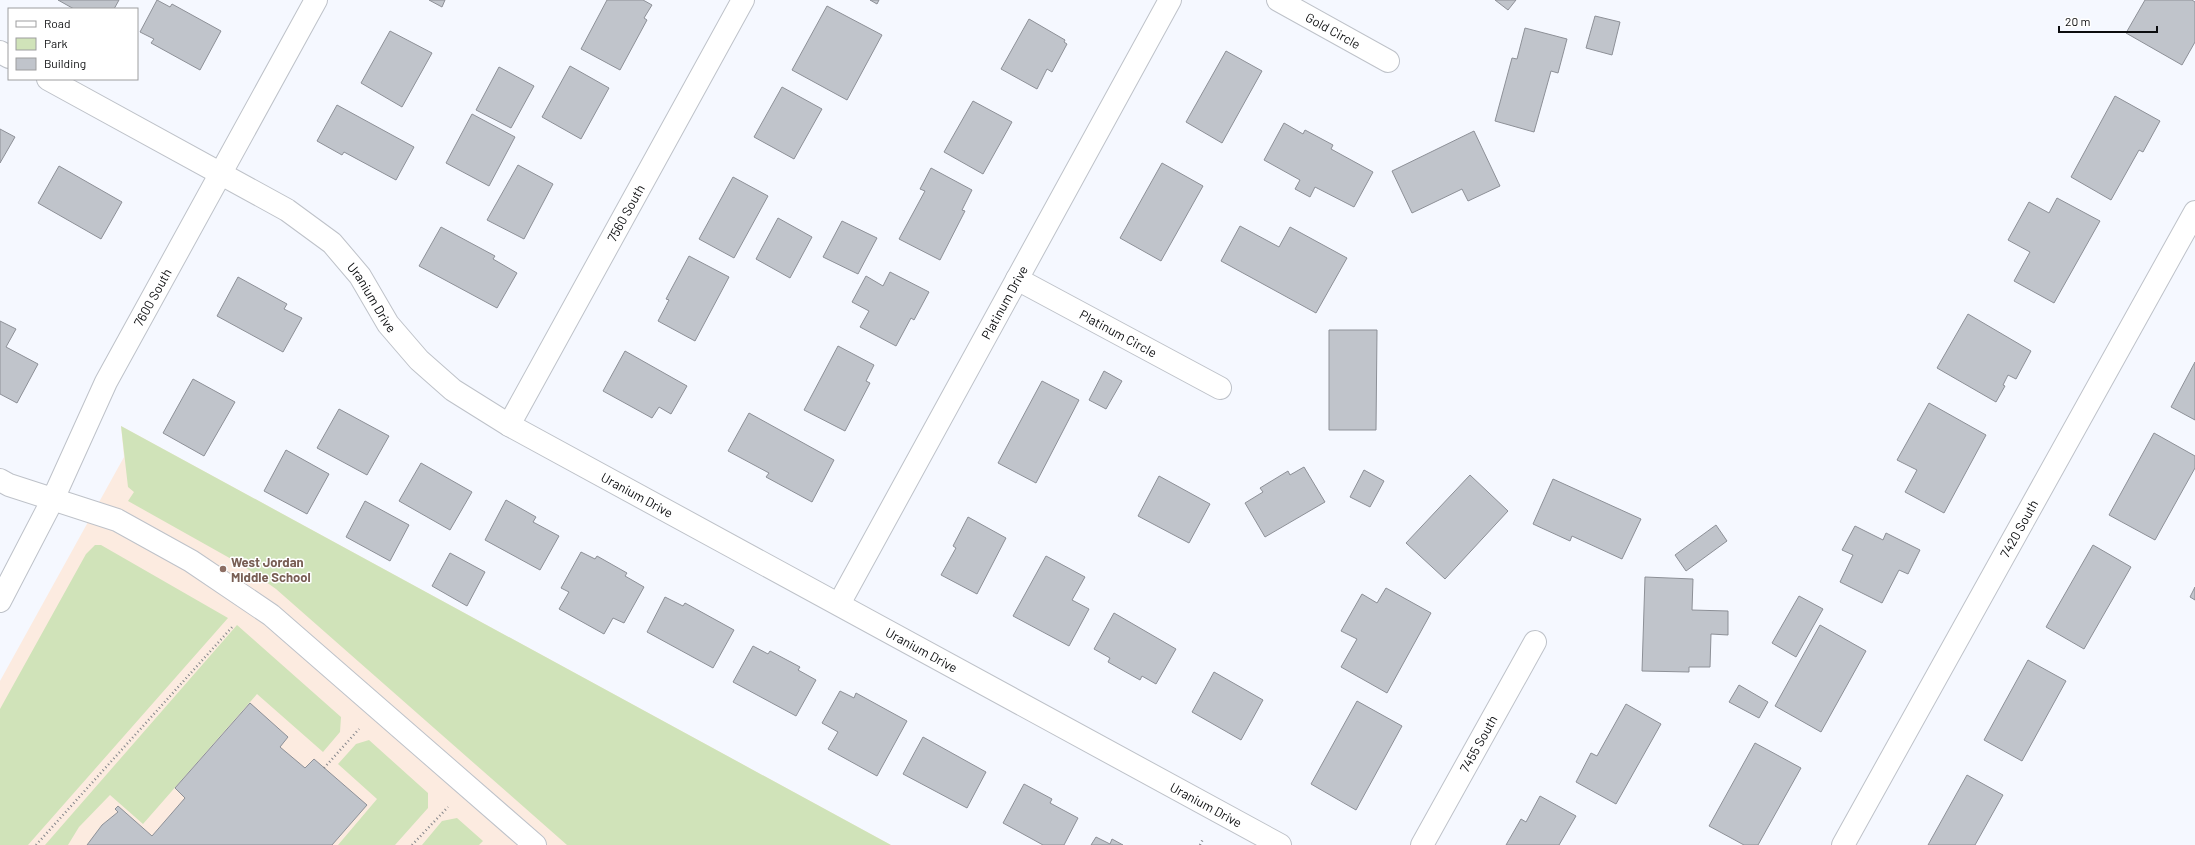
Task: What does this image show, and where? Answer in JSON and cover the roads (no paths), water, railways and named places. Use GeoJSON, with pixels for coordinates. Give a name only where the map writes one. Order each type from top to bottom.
{"type":"FeatureCollection","features":[{"type":"Feature","properties":{"kind":"street","name":"7600 South"},"geometry":{"type":"LineString","coordinates":[[0,601],[53,499],[106,382],[316,0]]}},
{"type":"Feature","properties":{"kind":"street","name":"7560 South"},"geometry":{"type":"LineString","coordinates":[[509,425],[743,0]]}},
{"type":"Feature","properties":{"kind":"street","name":"Platinum Drive"},"geometry":{"type":"LineString","coordinates":[[839,604],[1170,0]]}},
{"type":"Feature","properties":{"kind":"street","name":"Gold Circle"},"geometry":{"type":"LineString","coordinates":[[1278,0],[1388,61]]}},
{"type":"Feature","properties":{"kind":"street","name":"Uranium Drive"},"geometry":{"type":"LineString","coordinates":[[50,80],[287,210],[332,244],[360,276],[388,324],[419,360],[454,390],[509,425],[1280,845]]}},
{"type":"Feature","properties":{"kind":"street","name":"7420 South"},"geometry":{"type":"LineString","coordinates":[[1843,845],[2195,212]]}},
{"type":"Feature","properties":{"kind":"street","name":"Platinum Circle"},"geometry":{"type":"LineString","coordinates":[[1017,279],[1220,388]]}},
{"type":"Feature","properties":{"kind":"street"},"geometry":{"type":"LineString","coordinates":[[0,480],[9,485],[117,520],[191,561],[271,615],[535,845]]}},
{"type":"Feature","properties":{"kind":"street","name":"7455 South"},"geometry":{"type":"LineString","coordinates":[[1422,845],[1535,642]]}},
{"type":"Feature","properties":{"kind":"place","name":"West Jordan Middle School"},"geometry":{"type":"Point","coordinates":[223,569]}}]}
